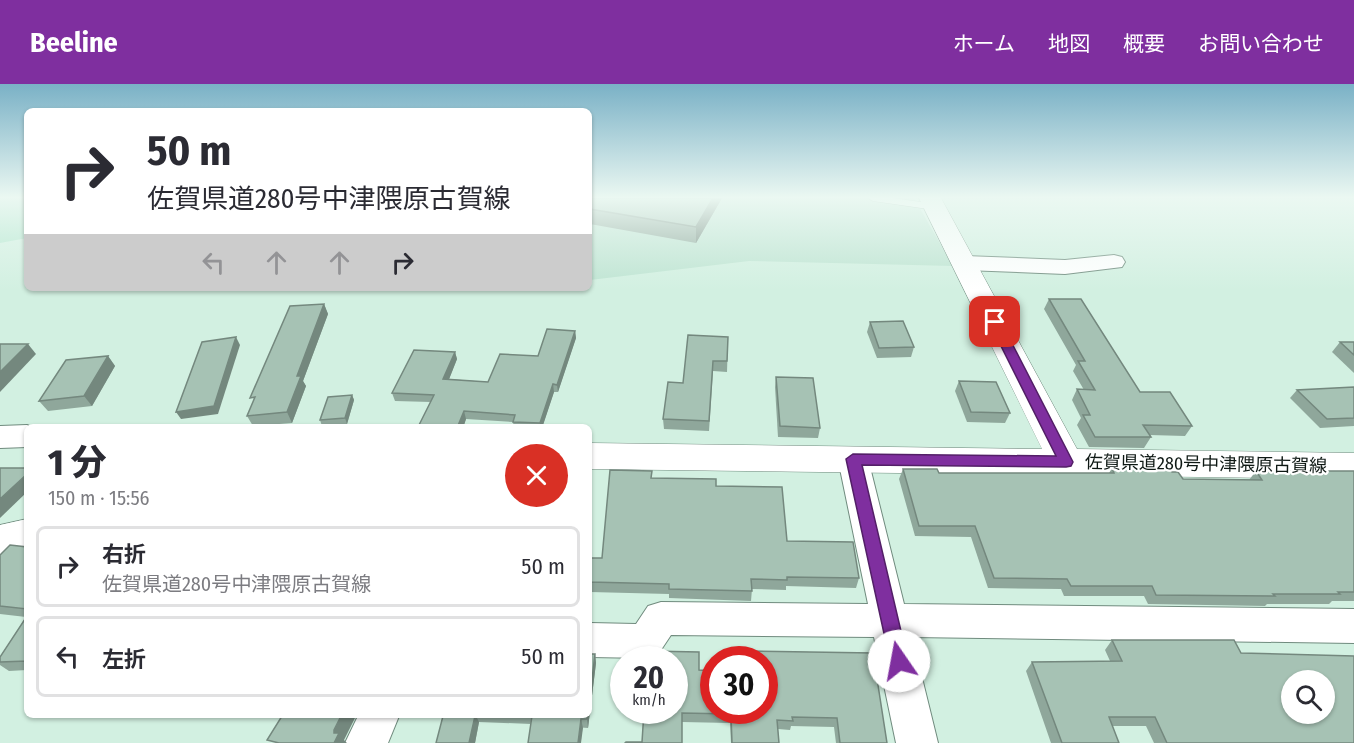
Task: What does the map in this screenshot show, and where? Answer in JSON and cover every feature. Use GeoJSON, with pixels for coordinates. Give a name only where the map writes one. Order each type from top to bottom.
{"type":"FeatureCollection","features":[{"type":"Feature","properties":{"kind":"main road"},"geometry":{"type":"LineString","coordinates":[[946,229],[1066,462]]}},
{"type":"Feature","properties":{"kind":"main road","name":"佐賀県道280号中津隈原古賀線"},"geometry":{"type":"LineString","coordinates":[[592,456],[1354,466]]}},
{"type":"Feature","properties":{"kind":"main road"},"geometry":{"type":"LineString","coordinates":[[0,541],[24,536]]}},
{"type":"Feature","properties":{"kind":"street"},"geometry":{"type":"LineString","coordinates":[[965,263],[1065,267],[1114,262]]}},
{"type":"Feature","properties":{"kind":"street"},"geometry":{"type":"LineString","coordinates":[[0,437],[24,436]]}},
{"type":"Feature","properties":{"kind":"street"},"geometry":{"type":"LineString","coordinates":[[853,459],[917,743]]}},
{"type":"Feature","properties":{"kind":"street"},"geometry":{"type":"LineString","coordinates":[[592,640],[646,642],[661,618],[1354,626]]}},
{"type":"Feature","properties":{"kind":"street"},"geometry":{"type":"LineString","coordinates":[[366,743],[378,718]]}},
{"type":"Feature","properties":{"kind":"shaded area"},"geometry":{"type":"Polygon","coordinates":[[[0,229],[24,229],[24,239],[0,243],[0,229]]]}},
{"type":"Feature","properties":{"kind":"shaded area"},"geometry":{"type":"Polygon","coordinates":[[[592,229],[932,229],[953,266],[749,261],[592,280],[592,229]]]}},
{"type":"Feature","properties":{"kind":"building"},"geometry":{"type":"Polygon","coordinates":[[[1049,299],[1081,299],[1140,392],[1170,392],[1192,426],[1143,425],[1151,437],[1095,437],[1083,415],[1090,415],[1077,389],[1095,390],[1078,361],[1085,361],[1049,299]]]}},
{"type":"Feature","properties":{"kind":"building"},"geometry":{"type":"Polygon","coordinates":[[[324,304],[297,376],[301,376],[287,412],[247,416],[255,397],[250,398],[290,306],[324,304]]]}},
{"type":"Feature","properties":{"kind":"building"},"geometry":{"type":"Polygon","coordinates":[[[903,321],[914,347],[879,348],[870,322],[903,321]]]}},
{"type":"Feature","properties":{"kind":"building"},"geometry":{"type":"Polygon","coordinates":[[[547,329],[575,331],[557,385],[553,384],[540,423],[513,422],[515,415],[464,411],[459,424],[420,424],[434,395],[392,393],[414,350],[455,352],[443,379],[488,382],[500,354],[538,356],[547,329]]]}},
{"type":"Feature","properties":{"kind":"building"},"geometry":{"type":"Polygon","coordinates":[[[688,335],[728,337],[727,361],[713,361],[709,421],[663,419],[668,382],[683,383],[688,335]]]}},
{"type":"Feature","properties":{"kind":"building"},"geometry":{"type":"Polygon","coordinates":[[[236,337],[214,406],[176,412],[202,342],[236,337]]]}},
{"type":"Feature","properties":{"kind":"building"},"geometry":{"type":"Polygon","coordinates":[[[1340,342],[1354,342],[1354,355],[1340,342]]]}},
{"type":"Feature","properties":{"kind":"building"},"geometry":{"type":"Polygon","coordinates":[[[0,344],[28,344],[0,372],[0,344]]]}},
{"type":"Feature","properties":{"kind":"building"},"geometry":{"type":"Polygon","coordinates":[[[108,356],[84,396],[39,401],[66,360],[108,356]]]}},
{"type":"Feature","properties":{"kind":"building"},"geometry":{"type":"Polygon","coordinates":[[[776,377],[813,378],[820,428],[780,426],[776,377]]]}},
{"type":"Feature","properties":{"kind":"building"},"geometry":{"type":"Polygon","coordinates":[[[959,381],[996,382],[1010,413],[971,412],[959,381]]]}},
{"type":"Feature","properties":{"kind":"building"},"geometry":{"type":"Polygon","coordinates":[[[1354,387],[1354,418],[1327,419],[1297,390],[1354,387]]]}},
{"type":"Feature","properties":{"kind":"building"},"geometry":{"type":"Polygon","coordinates":[[[352,395],[345,418],[320,420],[328,397],[352,395]]]}},
{"type":"Feature","properties":{"kind":"building"},"geometry":{"type":"Polygon","coordinates":[[[0,468],[24,468],[24,477],[0,499],[0,468]]]}},
{"type":"Feature","properties":{"kind":"building"},"geometry":{"type":"Polygon","coordinates":[[[1112,468],[1170,469],[1172,472],[1178,472],[1183,479],[1262,480],[1256,471],[1354,471],[1354,592],[1273,594],[1275,596],[1156,595],[1152,586],[1071,586],[1067,579],[994,578],[975,526],[919,526],[903,469],[937,469],[939,473],[1114,473],[1112,468]]]}},
{"type":"Feature","properties":{"kind":"building"},"geometry":{"type":"Polygon","coordinates":[[[610,470],[652,471],[651,478],[716,479],[716,486],[782,487],[787,541],[853,542],[859,578],[751,579],[752,591],[669,589],[669,584],[592,582],[592,558],[602,558],[610,470]]]}},
{"type":"Feature","properties":{"kind":"building"},"geometry":{"type":"Polygon","coordinates":[[[10,545],[24,547],[24,609],[0,606],[0,555],[10,545]]]}},
{"type":"Feature","properties":{"kind":"building"},"geometry":{"type":"Polygon","coordinates":[[[24,621],[24,661],[0,662],[0,657],[24,621]]]}},
{"type":"Feature","properties":{"kind":"building"},"geometry":{"type":"Polygon","coordinates":[[[1112,640],[1234,640],[1241,653],[1354,656],[1354,743],[1167,743],[1155,717],[1109,717],[1119,743],[1062,743],[1032,662],[1122,661],[1112,640]]]}},
{"type":"Feature","properties":{"kind":"building"},"geometry":{"type":"Polygon","coordinates":[[[778,651],[873,653],[887,743],[840,743],[837,718],[792,717],[793,721],[778,720],[778,651]]]}},
{"type":"Feature","properties":{"kind":"building"},"geometry":{"type":"Polygon","coordinates":[[[688,652],[699,652],[700,713],[688,713],[688,652]]]}},
{"type":"Feature","properties":{"kind":"building"},"geometry":{"type":"Polygon","coordinates":[[[592,654],[595,654],[592,679],[592,654]]]}},
{"type":"Feature","properties":{"kind":"building"},"geometry":{"type":"Polygon","coordinates":[[[281,718],[340,718],[334,730],[334,733],[339,733],[334,743],[279,743],[267,740],[281,718]]]}},
{"type":"Feature","properties":{"kind":"building"},"geometry":{"type":"Polygon","coordinates":[[[442,718],[475,718],[469,743],[436,743],[442,718]]]}},
{"type":"Feature","properties":{"kind":"building"},"geometry":{"type":"Polygon","coordinates":[[[532,718],[587,718],[581,719],[578,743],[528,743],[532,718]]]}},
{"type":"Feature","properties":{"kind":"building"},"geometry":{"type":"Polygon","coordinates":[[[643,724],[682,724],[682,743],[625,743],[642,742],[643,724]]]}},
{"type":"Feature","properties":{"kind":"building"},"geometry":{"type":"Polygon","coordinates":[[[731,724],[777,724],[779,743],[732,743],[731,724]]]}},
{"type":"Feature","properties":{"kind":"route"},"geometry":{"type":"LineString","coordinates":[[899,661],[853,459],[1066,462],[995,322]]}}]}
